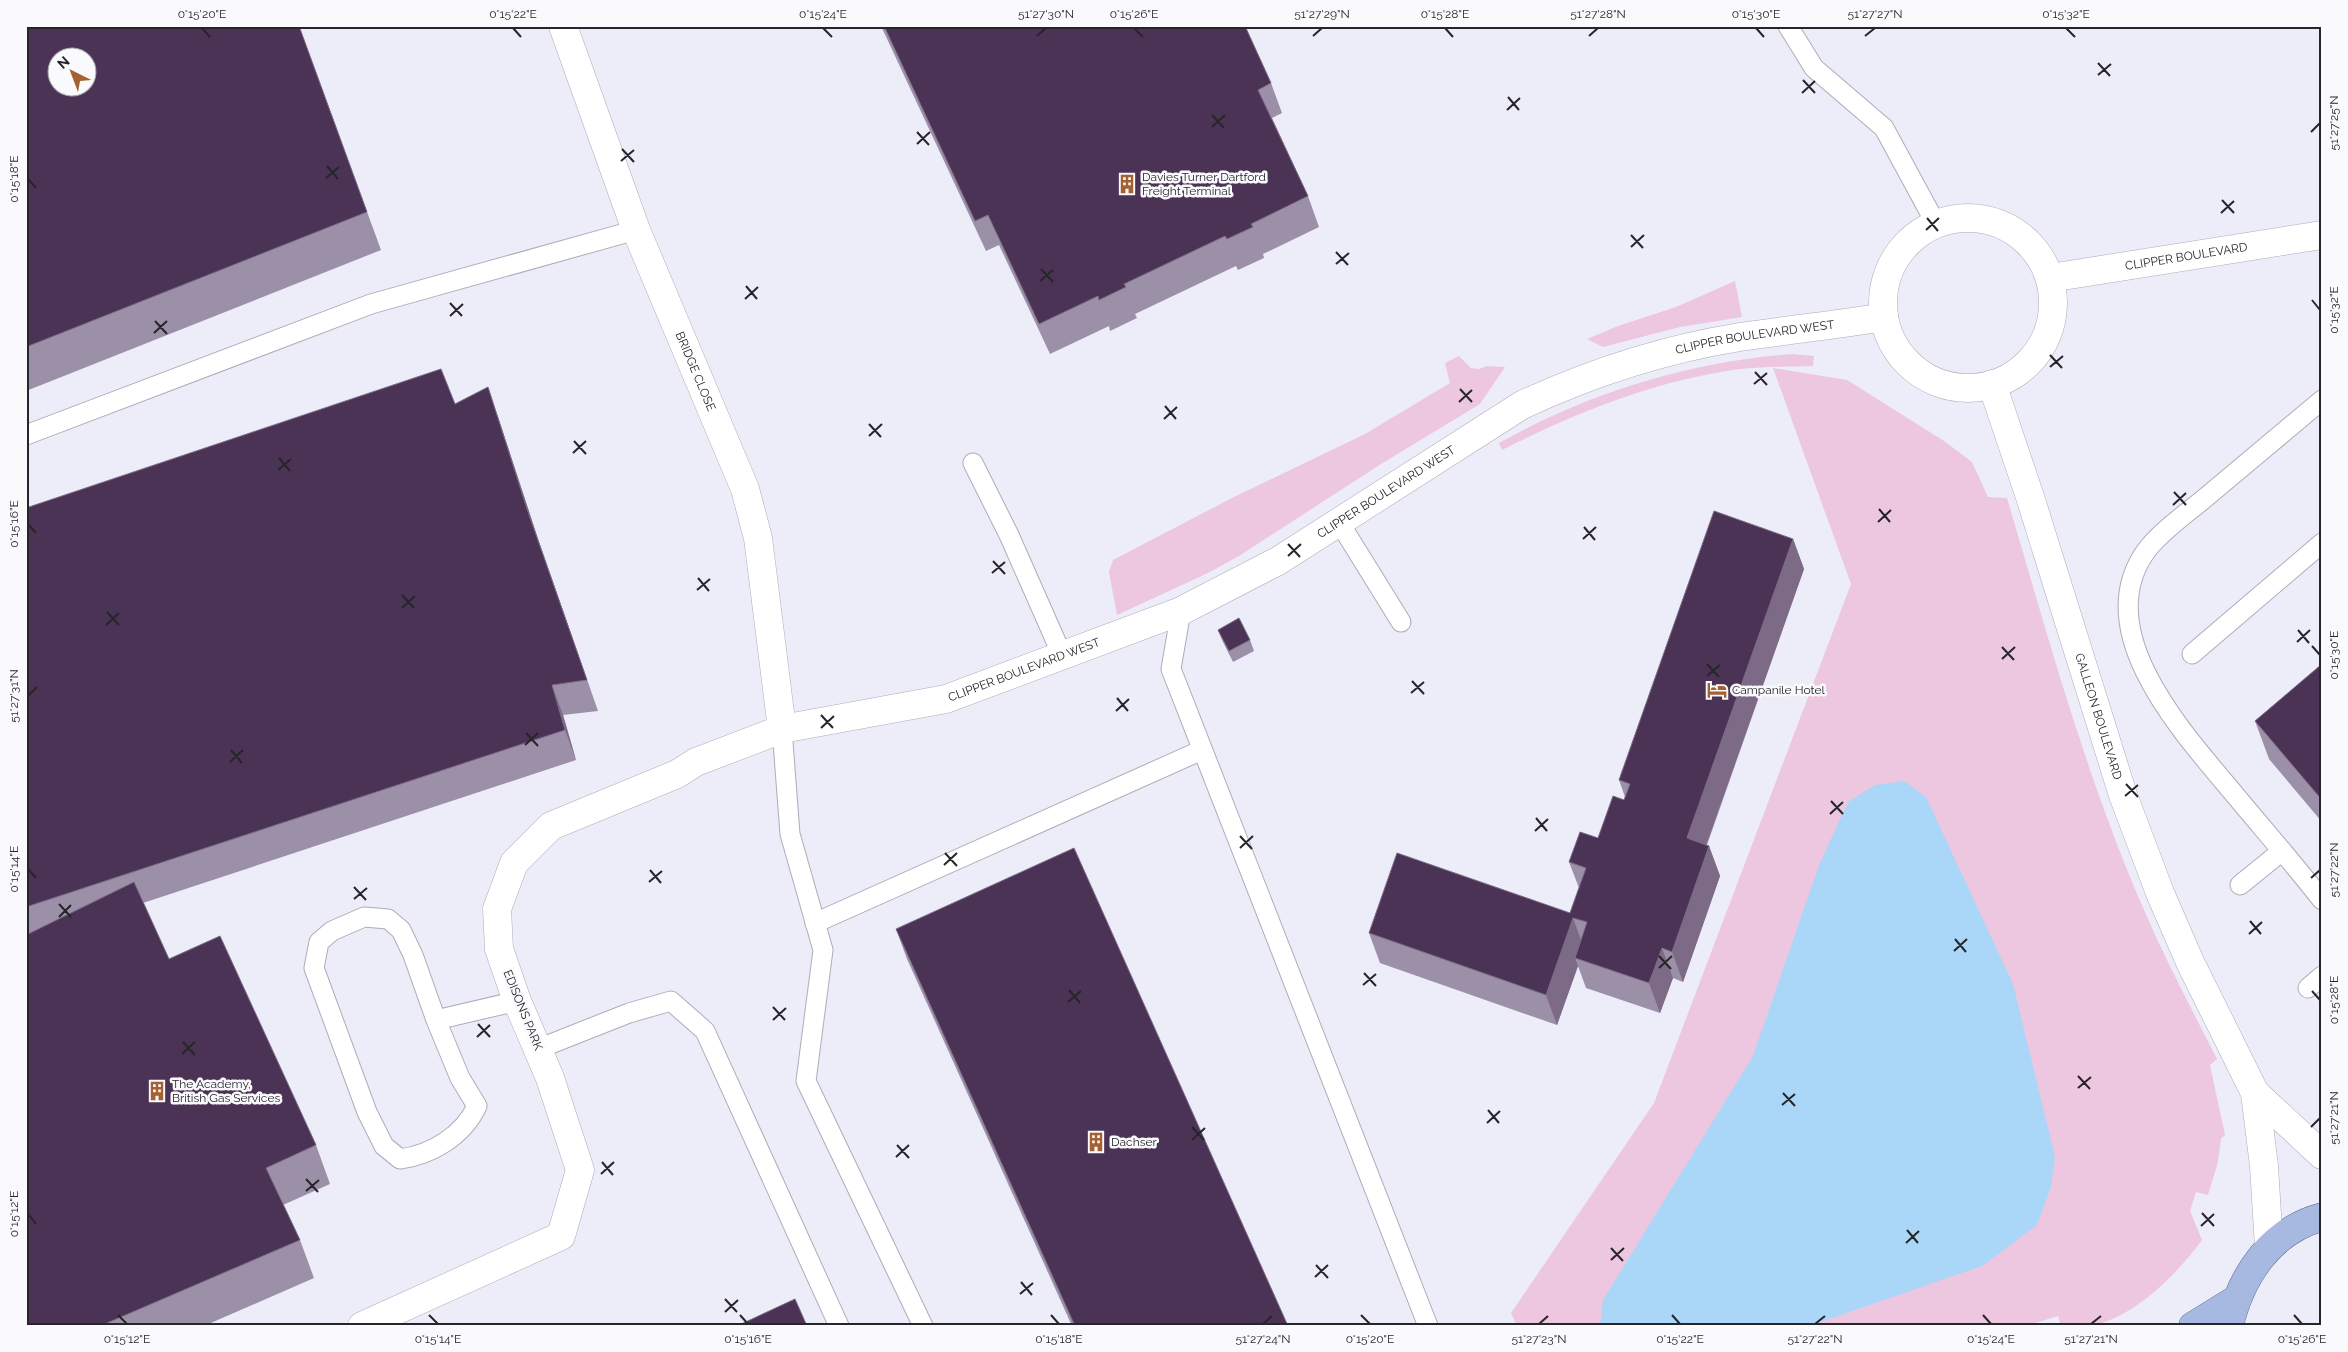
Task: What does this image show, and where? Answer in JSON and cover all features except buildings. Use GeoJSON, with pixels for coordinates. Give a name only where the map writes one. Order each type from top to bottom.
{"type":"FeatureCollection","features":[{"type":"Feature","properties":{"kind":"main road"},"geometry":{"type":"LineString","coordinates":[[2193,1326],[2232,1313],[2249,1272],[2269,1247],[2307,1221],[2322,1217]]}},
{"type":"Feature","properties":{"kind":"street","name":"BRIDGE CLOSE"},"geometry":{"type":"LineString","coordinates":[[563,26],[636,230],[745,489],[758,538],[782,729]]}},
{"type":"Feature","properties":{"kind":"street"},"geometry":{"type":"LineString","coordinates":[[1959,218],[1982,219],[2005,226],[2025,239],[2040,257],[2050,278],[2053,305],[2048,331],[2036,354],[2016,373],[1992,384],[1964,388],[1936,382],[1912,367],[1893,345],[1884,317],[1883,294],[1892,265],[1900,252],[1916,236],[1936,224],[1959,218]]}},
{"type":"Feature","properties":{"kind":"street","name":"CLIPPER BOULEVARD"},"geometry":{"type":"LineString","coordinates":[[2050,278],[2322,235]]}},
{"type":"Feature","properties":{"kind":"street","name":"CLIPPER BOULEVARD WEST"},"geometry":{"type":"LineString","coordinates":[[782,729],[946,699],[1181,611],[1278,561],[1522,405],[1559,388],[1619,366],[1740,337],[1884,317]]}},
{"type":"Feature","properties":{"kind":"street","name":"GALLEON BOULEVARD"},"geometry":{"type":"LineString","coordinates":[[1992,384],[2034,509],[2123,795],[2160,893],[2190,962],[2255,1093]]}},
{"type":"Feature","properties":{"kind":"street","name":"EDISONS PARK"},"geometry":{"type":"LineString","coordinates":[[362,1326],[561,1236],[580,1170],[550,1078],[517,1001],[499,949],[497,910],[514,863],[551,826],[677,774],[696,762],[782,729]]}},
{"type":"Feature","properties":{"kind":"street"},"geometry":{"type":"LineString","coordinates":[[2255,1093],[2322,1155]]}},
{"type":"Feature","properties":{"kind":"street"},"geometry":{"type":"LineString","coordinates":[[2255,1093],[2264,1166],[2269,1247]]}},
{"type":"Feature","properties":{"kind":"lane"},"geometry":{"type":"LineString","coordinates":[[1788,26],[1814,68],[1884,128],[1936,224]]}},
{"type":"Feature","properties":{"kind":"lane"},"geometry":{"type":"LineString","coordinates":[[26,435],[371,304],[636,230]]}},
{"type":"Feature","properties":{"kind":"lane"},"geometry":{"type":"LineString","coordinates":[[2322,400],[2181,518],[2147,549],[2136,568],[2129,588],[2129,611],[2134,643],[2153,690],[2179,728],[2322,900]]}},
{"type":"Feature","properties":{"kind":"lane"},"geometry":{"type":"LineString","coordinates":[[973,463],[1009,535],[1062,655]]}},
{"type":"Feature","properties":{"kind":"lane"},"geometry":{"type":"LineString","coordinates":[[1339,522],[1401,622]]}},
{"type":"Feature","properties":{"kind":"lane"},"geometry":{"type":"LineString","coordinates":[[2192,654],[2322,543]]}},
{"type":"Feature","properties":{"kind":"lane"},"geometry":{"type":"LineString","coordinates":[[1181,611],[1171,670],[1428,1326]]}},
{"type":"Feature","properties":{"kind":"lane"},"geometry":{"type":"LineString","coordinates":[[782,729],[790,834],[823,950],[806,1081],[923,1326]]}},
{"type":"Feature","properties":{"kind":"lane"},"geometry":{"type":"LineString","coordinates":[[816,923],[1202,750]]}},
{"type":"Feature","properties":{"kind":"lane"},"geometry":{"type":"LineString","coordinates":[[2240,885],[2282,851]]}},
{"type":"Feature","properties":{"kind":"lane"},"geometry":{"type":"LineString","coordinates":[[364,918],[388,920],[401,930],[413,955],[436,1020],[460,1078],[477,1106],[470,1120],[448,1140],[420,1156],[400,1160],[384,1146],[367,1112],[314,968],[319,942],[332,931],[364,918]]}},
{"type":"Feature","properties":{"kind":"lane"},"geometry":{"type":"LineString","coordinates":[[436,1020],[517,1001]]}},
{"type":"Feature","properties":{"kind":"lane"},"geometry":{"type":"LineString","coordinates":[[538,1049],[629,1013],[671,1001],[705,1031],[839,1326]]}},
{"type":"Feature","properties":{"kind":"shaded area"},"geometry":{"type":"Polygon","coordinates":[[[1735,281],[1742,317],[1680,327],[1603,347],[1587,339],[1618,326],[1676,307],[1735,281]]]}},
{"type":"Feature","properties":{"kind":"shaded area"},"geometry":{"type":"Polygon","coordinates":[[[1793,354],[1814,356],[1813,366],[1743,369],[1673,382],[1586,412],[1502,450],[1499,443],[1569,409],[1642,382],[1716,364],[1793,354]]]}},
{"type":"Feature","properties":{"kind":"shaded area"},"geometry":{"type":"Polygon","coordinates":[[[1459,356],[1471,368],[1479,369],[1487,366],[1505,367],[1480,404],[1381,464],[1239,556],[1208,573],[1117,615],[1109,572],[1113,560],[1232,498],[1365,434],[1450,383],[1445,363],[1459,356]]]}},
{"type":"Feature","properties":{"kind":"shaded area"},"geometry":{"type":"Polygon","coordinates":[[[1773,368],[1847,380],[1944,441],[1972,462],[1988,497],[2007,498],[2069,706],[2123,860],[2152,929],[2217,1059],[2210,1065],[2225,1135],[2221,1139],[2218,1162],[2208,1195],[2196,1192],[2190,1211],[2202,1240],[2180,1267],[2154,1292],[2139,1304],[2108,1321],[2092,1326],[2080,1327],[2061,1326],[2058,1316],[2025,1326],[1517,1326],[1511,1313],[1654,1103],[1851,584],[1773,368]]]}},
{"type":"Feature","properties":{"kind":"water"},"geometry":{"type":"Polygon","coordinates":[[[1904,781],[1926,797],[2013,984],[2055,1157],[2051,1187],[2037,1225],[1982,1266],[1809,1326],[1600,1326],[1603,1300],[1753,1056],[1819,865],[1848,802],[1875,785],[1904,781]]]}},
{"type":"Feature","properties":{"kind":"place","name":"Davies Turner Dartford Freight Terminal"},"geometry":{"type":"Point","coordinates":[1127,184]}},
{"type":"Feature","properties":{"kind":"place","name":"Campanile Hotel"},"geometry":{"type":"Point","coordinates":[1717,690]}},
{"type":"Feature","properties":{"kind":"place","name":"The Academy, British Gas Services"},"geometry":{"type":"Point","coordinates":[157,1091]}},
{"type":"Feature","properties":{"kind":"place","name":"Dachser"},"geometry":{"type":"Point","coordinates":[1096,1142]}}]}
